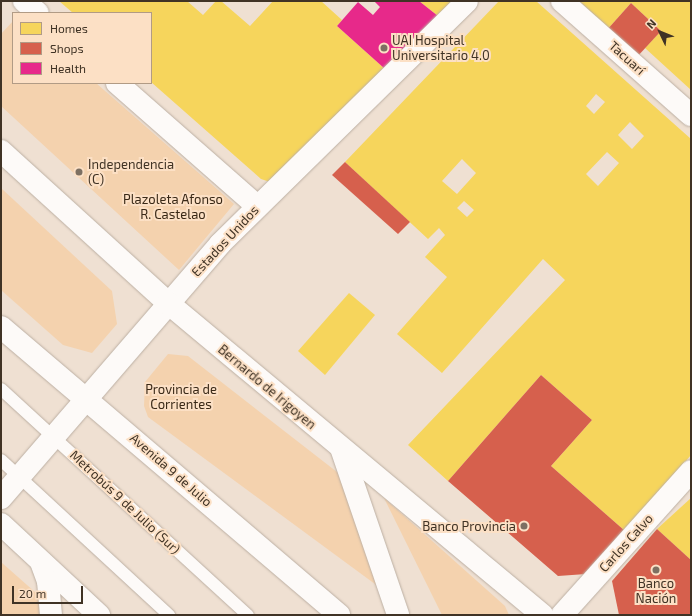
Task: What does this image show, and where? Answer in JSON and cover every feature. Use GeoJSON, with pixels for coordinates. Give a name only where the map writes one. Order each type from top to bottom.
{"type":"FeatureCollection","features":[{"type":"Feature","properties":{"kind":"main road"},"geometry":{"type":"LineString","coordinates":[[24,1],[37,12]]}},
{"type":"Feature","properties":{"kind":"main road","name":"Estados Unidos"},"geometry":{"type":"LineString","coordinates":[[1,498],[168,303],[257,206],[467,1]]}},
{"type":"Feature","properties":{"kind":"main road","name":"Tacuarí"},"geometry":{"type":"LineString","coordinates":[[562,1],[691,115]]}},
{"type":"Feature","properties":{"kind":"main road"},"geometry":{"type":"LineString","coordinates":[[118,84],[257,206]]}},
{"type":"Feature","properties":{"kind":"main road","name":"Bernardo de Irigoyen"},"geometry":{"type":"LineString","coordinates":[[1,151],[168,303],[342,451],[542,615]]}},
{"type":"Feature","properties":{"kind":"main road","name":"Avenida 9 de Julio"},"geometry":{"type":"LineString","coordinates":[[1,327],[339,615]]}},
{"type":"Feature","properties":{"kind":"main road"},"geometry":{"type":"LineString","coordinates":[[342,451],[398,615]]}},
{"type":"Feature","properties":{"kind":"main road","name":"Carlos Calvo"},"geometry":{"type":"LineString","coordinates":[[562,615],[691,471]]}},
{"type":"Feature","properties":{"kind":"main road"},"geometry":{"type":"LineString","coordinates":[[1,524],[99,615]]}},
{"type":"Feature","properties":{"kind":"main road"},"geometry":{"type":"LineString","coordinates":[[41,560],[48,581],[51,615]]}},
{"type":"Feature","properties":{"kind":"lane","name":"Metrobús 9 de Julio (Sur)"},"geometry":{"type":"LineString","coordinates":[[1,389],[248,615]]}},
{"type":"Feature","properties":{"kind":"lane"},"geometry":{"type":"LineString","coordinates":[[1,460],[169,615]]}},
{"type":"Feature","properties":{"kind":"green space","name":"Plazoleta Afonso R. Castelao"},"geometry":{"type":"Polygon","coordinates":[[[12,22],[12,84],[97,84],[234,204],[179,270],[1,106],[1,34],[12,22]]]}},
{"type":"Feature","properties":{"kind":"green space"},"geometry":{"type":"Polygon","coordinates":[[[1,188],[112,291],[117,324],[92,353],[63,345],[1,290],[1,188]]]}},
{"type":"Feature","properties":{"kind":"green space","name":"Provincia de Corrientes"},"geometry":{"type":"Polygon","coordinates":[[[168,354],[188,356],[346,479],[379,587],[148,417],[144,406],[145,382],[168,354]]]}},
{"type":"Feature","properties":{"kind":"green space"},"geometry":{"type":"Polygon","coordinates":[[[384,498],[505,606],[509,615],[442,615],[384,498]]]}},
{"type":"Feature","properties":{"kind":"green space"},"geometry":{"type":"Polygon","coordinates":[[[1,562],[44,600],[43,615],[1,615],[1,562]]]}},
{"type":"Feature","properties":{"kind":"building: Homes"},"geometry":{"type":"Polygon","coordinates":[[[59,1],[187,1],[203,15],[216,1],[221,1],[250,26],[273,1],[321,1],[342,20],[337,26],[385,69],[270,182],[261,179],[152,83],[152,12],[72,12],[59,1]]]}},
{"type":"Feature","properties":{"kind":"building: Homes"},"geometry":{"type":"Polygon","coordinates":[[[419,1],[453,1],[438,16],[419,1]]]}},
{"type":"Feature","properties":{"kind":"building: Homes"},"geometry":{"type":"Polygon","coordinates":[[[499,1],[536,1],[691,139],[691,455],[625,531],[551,466],[592,420],[541,375],[448,481],[408,445],[565,280],[543,259],[442,373],[397,334],[447,277],[425,257],[445,235],[439,228],[428,239],[345,162],[499,1]],[[596,94],[586,106],[594,114],[605,102],[596,94]],[[630,122],[618,135],[632,149],[644,136],[630,122]],[[607,152],[586,174],[598,186],[619,163],[607,152]],[[462,159],[442,181],[457,194],[476,173],[462,159]],[[464,201],[457,208],[467,217],[474,210],[464,201]]]}},
{"type":"Feature","properties":{"kind":"building: Homes"},"geometry":{"type":"Polygon","coordinates":[[[572,1],[691,1],[691,90],[645,48],[661,31],[631,3],[606,31],[572,1]]]}},
{"type":"Feature","properties":{"kind":"building: Homes"},"geometry":{"type":"Polygon","coordinates":[[[349,293],[375,315],[325,375],[298,351],[349,293]]]}},
{"type":"Feature","properties":{"kind":"building: Homes"},"geometry":{"type":"Polygon","coordinates":[[[691,498],[691,560],[657,529],[691,498]]]}},
{"type":"Feature","properties":{"kind":"building: Shops"},"geometry":{"type":"Polygon","coordinates":[[[631,3],[661,31],[636,58],[606,31],[631,3]]]}},
{"type":"Feature","properties":{"kind":"building: Shops"},"geometry":{"type":"Polygon","coordinates":[[[345,162],[410,222],[398,234],[332,175],[345,162]]]}},
{"type":"Feature","properties":{"kind":"building: Shops"},"geometry":{"type":"Polygon","coordinates":[[[541,375],[592,420],[551,466],[625,531],[586,574],[558,576],[448,481],[541,375]]]}},
{"type":"Feature","properties":{"kind":"building: Shops","name":"Banco Nación"},"geometry":{"type":"Polygon","coordinates":[[[657,529],[691,560],[691,615],[619,615],[612,581],[657,529]]]}},
{"type":"Feature","properties":{"kind":"building: Health","name":"UAI Hospital Universitario 4.0"},"geometry":{"type":"Polygon","coordinates":[[[374,1],[419,1],[438,16],[385,69],[337,26],[358,2],[373,15],[380,7],[374,1]]]}},
{"type":"Feature","properties":{"kind":"place","name":"UAI Hospital Universitario 4.0"},"geometry":{"type":"Point","coordinates":[384,48]}},
{"type":"Feature","properties":{"kind":"place","name":"Independencia (C)"},"geometry":{"type":"Point","coordinates":[79,172]}},
{"type":"Feature","properties":{"kind":"place","name":"Banco Provincia"},"geometry":{"type":"Point","coordinates":[524,526]}},
{"type":"Feature","properties":{"kind":"place","name":"Banco Nación"},"geometry":{"type":"Point","coordinates":[656,570]}}]}
